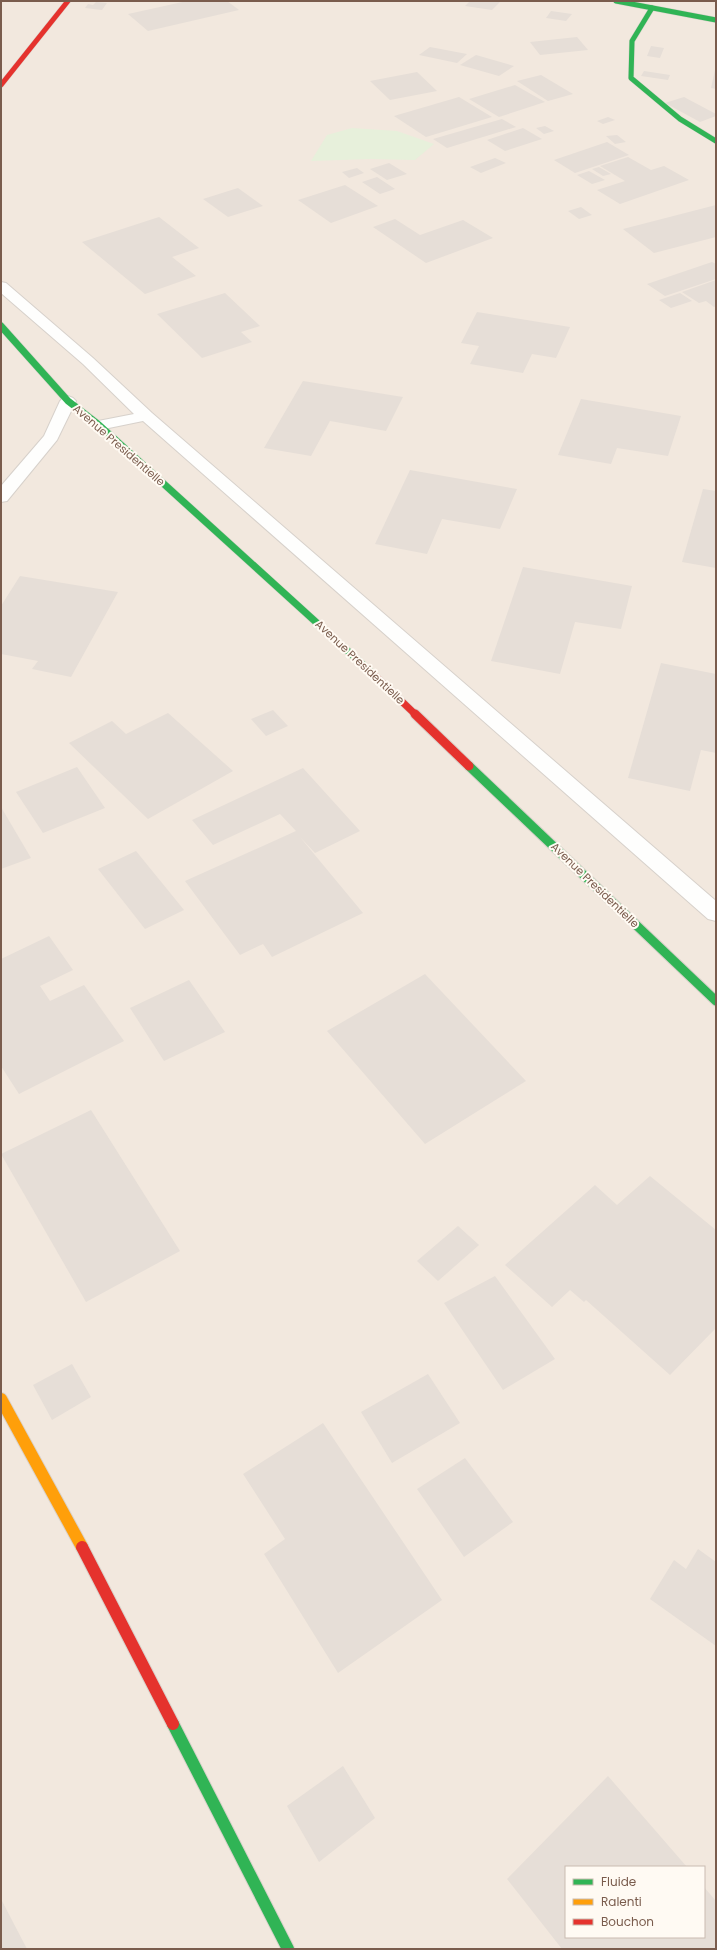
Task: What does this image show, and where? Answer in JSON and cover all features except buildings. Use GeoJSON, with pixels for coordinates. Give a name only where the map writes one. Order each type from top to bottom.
{"type":"FeatureCollection","features":[{"type":"Feature","properties":{"kind":"street"},"geometry":{"type":"LineString","coordinates":[[1,85],[68,1]]}},
{"type":"Feature","properties":{"kind":"street"},"geometry":{"type":"LineString","coordinates":[[616,1],[716,20]]}},
{"type":"Feature","properties":{"kind":"street"},"geometry":{"type":"LineString","coordinates":[[652,8],[632,40],[631,78],[680,119],[716,141]]}},
{"type":"Feature","properties":{"kind":"street"},"geometry":{"type":"LineString","coordinates":[[1,286],[88,361],[146,416],[716,913]]}},
{"type":"Feature","properties":{"kind":"street","name":"Avenue Presidentielle"},"geometry":{"type":"LineString","coordinates":[[1,326],[68,400],[99,425],[370,670],[716,1001]]}},
{"type":"Feature","properties":{"kind":"street"},"geometry":{"type":"LineString","coordinates":[[1,497],[51,437],[68,400]]}},
{"type":"Feature","properties":{"kind":"street"},"geometry":{"type":"LineString","coordinates":[[99,425],[146,416]]}},
{"type":"Feature","properties":{"kind":"street"},"geometry":{"type":"LineString","coordinates":[[1,1399],[92,1566],[288,1949]]}},
{"type":"Feature","properties":{"kind":"shaded area"},"geometry":{"type":"Polygon","coordinates":[[[1,1],[716,1],[716,1949],[1,1949],[1,1]]]}},
{"type":"Feature","properties":{"kind":"green space"},"geometry":{"type":"Polygon","coordinates":[[[352,128],[397,131],[434,144],[415,160],[371,159],[311,161],[327,135],[352,128]]]}},
{"type":"Feature","properties":{"kind":"traffic: fast"},"geometry":{"type":"LineString","coordinates":[[616,1],[716,20]]}},
{"type":"Feature","properties":{"kind":"traffic: fast"},"geometry":{"type":"LineString","coordinates":[[652,8],[632,41],[631,78],[680,119],[716,141]]}},
{"type":"Feature","properties":{"kind":"traffic: fast"},"geometry":{"type":"LineString","coordinates":[[1,326],[68,401],[99,425],[372,673]]}},
{"type":"Feature","properties":{"kind":"traffic: fast"},"geometry":{"type":"LineString","coordinates":[[469,766],[716,1001]]}},
{"type":"Feature","properties":{"kind":"traffic: fast"},"geometry":{"type":"LineString","coordinates":[[173,1724],[288,1949]]}},
{"type":"Feature","properties":{"kind":"traffic: slow"},"geometry":{"type":"LineString","coordinates":[[1,1399],[82,1547]]}},
{"type":"Feature","properties":{"kind":"traffic: jam"},"geometry":{"type":"LineString","coordinates":[[1,85],[68,1]]}},
{"type":"Feature","properties":{"kind":"traffic: jam"},"geometry":{"type":"LineString","coordinates":[[372,673],[469,766]]}},
{"type":"Feature","properties":{"kind":"traffic: jam"},"geometry":{"type":"LineString","coordinates":[[82,1547],[173,1724]]}}]}
